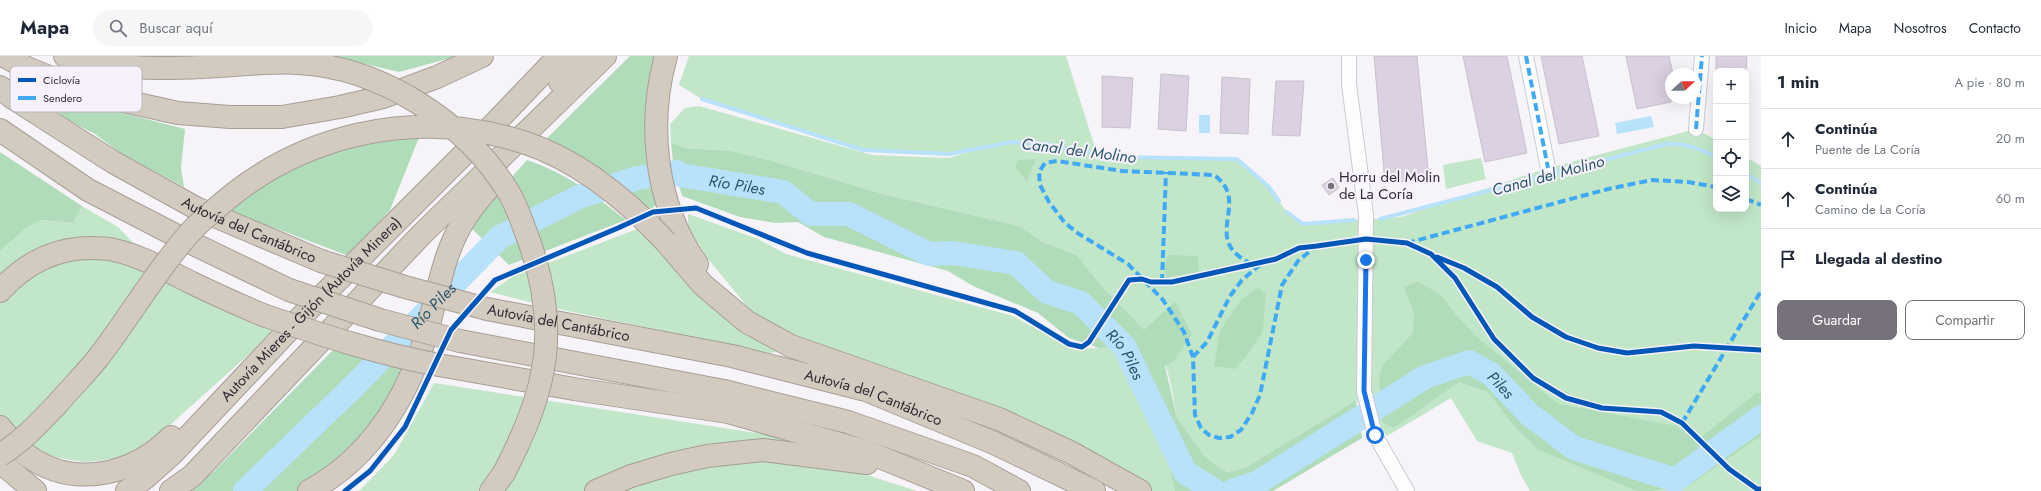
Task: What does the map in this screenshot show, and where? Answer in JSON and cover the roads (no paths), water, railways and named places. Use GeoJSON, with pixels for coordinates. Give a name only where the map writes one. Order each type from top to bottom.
{"type":"FeatureCollection","features":[{"type":"Feature","properties":{"kind":"highway"},"geometry":{"type":"LineString","coordinates":[[4,56],[27,66]]}},
{"type":"Feature","properties":{"kind":"highway"},"geometry":{"type":"LineString","coordinates":[[65,56],[114,65],[130,66]]}},
{"type":"Feature","properties":{"kind":"highway"},"geometry":{"type":"LineString","coordinates":[[142,105],[178,113],[230,117],[282,117],[340,107],[383,96],[437,77],[482,56]]}},
{"type":"Feature","properties":{"kind":"highway"},"geometry":{"type":"LineString","coordinates":[[493,125],[559,56]]}},
{"type":"Feature","properties":{"kind":"highway"},"geometry":{"type":"LineString","coordinates":[[493,125],[574,56]]}},
{"type":"Feature","properties":{"kind":"highway"},"geometry":{"type":"LineString","coordinates":[[458,200],[583,56]]}},
{"type":"Feature","properties":{"kind":"highway"},"geometry":{"type":"LineString","coordinates":[[458,200],[606,56]]}},
{"type":"Feature","properties":{"kind":"highway"},"geometry":{"type":"LineString","coordinates":[[309,491],[324,483],[350,463],[384,424],[403,393],[426,336],[450,247],[461,225],[479,198],[606,56]]}},
{"type":"Feature","properties":{"kind":"highway"},"geometry":{"type":"LineString","coordinates":[[666,56],[657,100],[656,129],[660,170],[673,217],[688,252],[705,275],[747,322]]}},
{"type":"Feature","properties":{"kind":"highway"},"geometry":{"type":"LineString","coordinates":[[142,67],[178,69],[262,63],[299,63],[332,68],[367,78],[403,94],[434,112],[460,133],[490,165],[510,194],[539,268],[545,311],[545,356],[537,394],[525,431],[504,473],[491,491]]}},
{"type":"Feature","properties":{"kind":"highway","name":"Autovía del Cantábrico"},"geometry":{"type":"LineString","coordinates":[[0,87],[10,95]]}},
{"type":"Feature","properties":{"kind":"highway","name":"Autovía del Cantábrico"},"geometry":{"type":"LineString","coordinates":[[35,112],[113,162],[196,208],[321,260],[405,287],[487,309],[732,356],[866,390],[994,443],[1094,491]]}},
{"type":"Feature","properties":{"kind":"highway","name":"Autovía Mieres - Gijón (Autovía Minera)"},"geometry":{"type":"LineString","coordinates":[[127,491],[145,478],[172,454],[301,317],[493,125]]}},
{"type":"Feature","properties":{"kind":"highway"},"geometry":{"type":"LineString","coordinates":[[0,455],[20,441],[38,424],[98,358],[188,235],[214,210],[260,173],[297,154],[341,137],[379,131],[435,128],[479,131],[525,143],[573,165],[615,193],[646,220],[703,286],[747,322],[791,346],[999,419],[1072,454],[1140,491]]}},
{"type":"Feature","properties":{"kind":"highway","name":"Autovía del Cantábrico"},"geometry":{"type":"LineString","coordinates":[[0,130],[88,190],[177,236],[289,290],[380,320],[460,341],[724,391],[848,422],[973,466],[1020,491]]}},
{"type":"Feature","properties":{"kind":"highway","name":"Autovía Mieres - Gijón (Autovía Minera)"},"geometry":{"type":"LineString","coordinates":[[171,491],[192,476],[422,234],[458,200]]}},
{"type":"Feature","properties":{"kind":"highway"},"geometry":{"type":"LineString","coordinates":[[0,292],[10,280],[30,264],[56,253],[79,248],[112,249],[143,259],[229,301],[263,315],[356,346],[403,359],[574,389],[728,412],[865,451],[963,491]]}},
{"type":"Feature","properties":{"kind":"highway"},"geometry":{"type":"LineString","coordinates":[[0,428],[28,456],[59,471],[93,475],[127,468],[167,441],[301,317]]}},
{"type":"Feature","properties":{"kind":"highway"},"geometry":{"type":"LineString","coordinates":[[596,491],[632,476],[671,464],[707,456],[763,450],[874,464],[963,491]]}},
{"type":"Feature","properties":{"kind":"highway"},"geometry":{"type":"LineString","coordinates":[[0,462],[35,491]]}},
{"type":"Feature","properties":{"kind":"street"},"geometry":{"type":"LineString","coordinates":[[1349,56],[1350,84],[1366,215],[1364,391],[1375,435],[1407,491]]}},
{"type":"Feature","properties":{"kind":"street"},"geometry":{"type":"LineString","coordinates":[[1526,56],[1548,168]]}},
{"type":"Feature","properties":{"kind":"street"},"geometry":{"type":"LineString","coordinates":[[1696,129],[1702,56]]}},
{"type":"Feature","properties":{"kind":"water"},"geometry":{"type":"Polygon","coordinates":[[[1199,115],[1210,115],[1210,133],[1199,133],[1199,115]]]}},
{"type":"Feature","properties":{"kind":"water"},"geometry":{"type":"Polygon","coordinates":[[[1651,116],[1654,127],[1617,134],[1615,123],[1651,116]]]}},
{"type":"Feature","properties":{"kind":"waterway","name":"Canal del Molino"},"geometry":{"type":"LineString","coordinates":[[702,99],[863,150],[949,154],[1012,142],[1046,144],[1114,157],[1237,159],[1268,186],[1279,201]]}},
{"type":"Feature","properties":{"kind":"waterway","name":"Canal del Molino"},"geometry":{"type":"LineString","coordinates":[[1380,219],[1666,144],[1692,146],[1713,156]]}},
{"type":"Feature","properties":{"kind":"waterway","name":"Río Piles"},"geometry":{"type":"LineString","coordinates":[[245,491],[352,388],[500,237],[581,196],[637,178],[677,172],[680,175],[783,192],[811,214],[849,214],[929,254],[953,253],[1016,263],[1047,292],[1081,303],[1124,346],[1185,472],[1215,491]]}},
{"type":"Feature","properties":{"kind":"waterway","name":"Canal del Molino"},"geometry":{"type":"LineString","coordinates":[[1749,176],[1761,183]]}},
{"type":"Feature","properties":{"kind":"waterway","name":"Canal del Molino"},"geometry":{"type":"LineString","coordinates":[[1287,212],[1303,224],[1354,220]]}},
{"type":"Feature","properties":{"kind":"waterway","name":"Piles"},"geometry":{"type":"LineString","coordinates":[[1232,491],[1257,483],[1425,377],[1469,362],[1491,374],[1529,414],[1574,448],[1675,480],[1761,417]]}},
{"type":"Feature","properties":{"kind":"place","name":"Horru del Molin de La Coría"},"geometry":{"type":"Point","coordinates":[1331,186]}}]}
